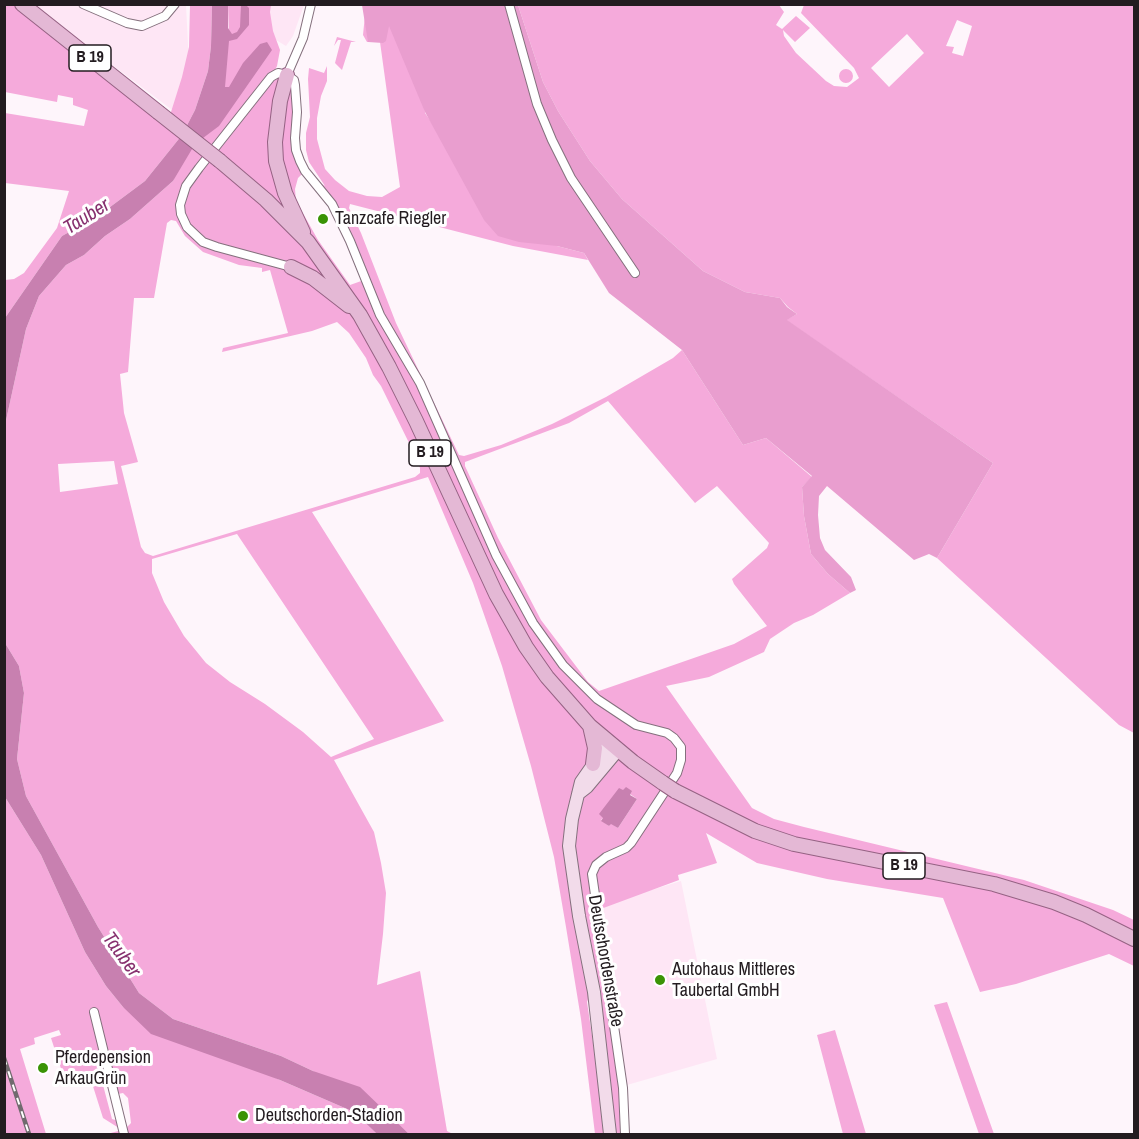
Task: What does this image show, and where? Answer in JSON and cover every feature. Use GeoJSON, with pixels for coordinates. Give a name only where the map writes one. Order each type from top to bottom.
{"type":"FeatureCollection","features":[{"type":"Feature","properties":{"kind":"main road","name":"B 19"},"geometry":{"type":"LineString","coordinates":[[22,4],[220,161],[266,200],[308,242],[360,315],[390,367],[485,573],[509,619],[547,677],[590,726],[663,783],[719,814],[765,834],[794,844],[970,879],[1018,891],[1086,915],[1134,939]]}},
{"type":"Feature","properties":{"kind":"main road"},"geometry":{"type":"LineString","coordinates":[[287,75],[280,101],[275,142],[276,161],[285,193],[308,242]]}},
{"type":"Feature","properties":{"kind":"main road"},"geometry":{"type":"LineString","coordinates":[[291,267],[313,278],[360,315]]}},
{"type":"Feature","properties":{"kind":"main road"},"geometry":{"type":"LineString","coordinates":[[590,726],[595,748],[592,764]]}},
{"type":"Feature","properties":{"kind":"street"},"geometry":{"type":"LineString","coordinates":[[83,4],[127,23],[142,26],[165,16],[175,4]]}},
{"type":"Feature","properties":{"kind":"street"},"geometry":{"type":"LineString","coordinates":[[287,75],[303,38],[311,4]]}},
{"type":"Feature","properties":{"kind":"street"},"geometry":{"type":"LineString","coordinates":[[509,4],[537,104],[552,140],[571,178],[635,273]]}},
{"type":"Feature","properties":{"kind":"street"},"geometry":{"type":"LineString","coordinates":[[291,267],[203,242],[187,227],[180,205],[186,186],[198,168],[271,76],[278,73],[294,80],[297,112],[295,138],[300,161],[305,171],[332,204],[350,241],[380,315],[420,383],[496,555],[533,623],[563,665],[597,699],[636,725],[667,733],[675,738],[681,747],[681,760],[677,772],[631,843],[596,865],[592,874],[623,1088],[625,1134]]}},
{"type":"Feature","properties":{"kind":"street"},"geometry":{"type":"LineString","coordinates":[[578,794],[587,787],[614,746]]}},
{"type":"Feature","properties":{"kind":"street","name":"Deutschordenstraße"},"geometry":{"type":"LineString","coordinates":[[610,1134],[594,992],[570,860],[570,833],[581,782],[592,764],[614,746]]}},
{"type":"Feature","properties":{"kind":"street"},"geometry":{"type":"LineString","coordinates":[[94,1012],[124,1134]]}},
{"type":"Feature","properties":{"kind":"shaded area"},"geometry":{"type":"Polygon","coordinates":[[[5,5],[22,5],[164,124],[171,112],[189,47],[190,5],[212,5],[208,71],[195,110],[182,135],[145,181],[98,216],[62,236],[5,318],[5,280],[14,279],[24,273],[57,228],[69,191],[5,183],[5,113],[84,126],[88,110],[73,105],[73,98],[58,95],[57,102],[5,92],[5,5]]]}},
{"type":"Feature","properties":{"kind":"shaded area"},"geometry":{"type":"Polygon","coordinates":[[[32,5],[186,5],[189,64],[175,112],[32,5]]]}},
{"type":"Feature","properties":{"kind":"shaded area"},"geometry":{"type":"Polygon","coordinates":[[[212,5],[228,5],[228,28],[232,34],[240,27],[241,5],[249,8],[249,25],[237,39],[229,41],[225,87],[229,87],[243,63],[260,44],[267,42],[272,50],[219,126],[195,144],[173,181],[130,219],[105,236],[84,255],[66,265],[39,296],[26,329],[5,425],[5,318],[62,236],[98,216],[145,181],[182,135],[195,110],[208,71],[212,5]]]}},
{"type":"Feature","properties":{"kind":"shaded area"},"geometry":{"type":"Polygon","coordinates":[[[228,5],[271,5],[273,31],[280,50],[277,66],[272,76],[294,80],[295,138],[303,173],[298,178],[295,189],[296,201],[318,240],[350,285],[364,280],[332,204],[310,177],[325,186],[309,162],[306,150],[306,133],[310,117],[308,79],[309,68],[324,73],[327,66],[327,81],[321,96],[317,118],[317,139],[325,169],[349,191],[367,196],[382,197],[400,187],[380,42],[367,42],[363,35],[366,5],[420,5],[425,113],[434,126],[557,246],[584,253],[588,260],[513,246],[350,204],[349,208],[396,323],[459,455],[464,456],[501,445],[552,424],[606,397],[673,358],[682,350],[743,445],[766,438],[812,477],[802,487],[804,516],[811,554],[828,574],[850,593],[813,615],[794,623],[770,639],[764,652],[709,677],[666,686],[752,808],[774,819],[804,827],[1024,880],[1113,910],[1134,920],[1134,966],[1109,954],[1016,984],[980,992],[943,898],[827,879],[757,863],[706,833],[717,863],[678,875],[679,880],[598,910],[625,1134],[595,1134],[581,1019],[554,857],[531,766],[502,666],[473,583],[428,477],[312,512],[444,721],[334,760],[374,832],[381,863],[386,893],[377,985],[420,971],[447,1131],[453,1134],[409,1134],[398,1124],[313,1071],[281,1056],[173,1019],[139,993],[98,927],[26,796],[17,759],[24,693],[19,666],[5,643],[5,425],[26,329],[39,296],[66,265],[84,255],[105,236],[130,219],[173,181],[229,40],[228,5]],[[171,220],[167,223],[154,298],[134,298],[128,372],[120,374],[124,413],[138,462],[121,466],[141,547],[145,553],[153,556],[415,477],[420,473],[413,451],[366,358],[349,333],[337,322],[312,331],[222,352],[223,348],[288,333],[270,270],[262,272],[262,268],[239,265],[203,252],[185,236],[176,221],[171,220]],[[608,401],[569,423],[465,462],[498,538],[541,620],[588,682],[599,691],[734,644],[767,626],[732,579],[767,548],[769,543],[717,486],[695,503],[608,401]],[[114,461],[58,464],[60,492],[118,484],[114,461]],[[237,534],[152,559],[152,573],[164,602],[184,636],[206,663],[303,732],[331,757],[374,739],[237,534]],[[632,791],[601,820],[609,826],[611,823],[618,828],[637,799],[630,794],[632,791]],[[592,988],[587,1002],[594,1049],[602,1062],[592,988]]]}},
{"type":"Feature","properties":{"kind":"shaded area"},"geometry":{"type":"Polygon","coordinates":[[[269,5],[304,5],[293,36],[286,46],[276,40],[270,28],[269,5]]]}},
{"type":"Feature","properties":{"kind":"shaded area"},"geometry":{"type":"Polygon","coordinates":[[[362,5],[518,5],[543,82],[558,111],[590,161],[622,199],[703,271],[745,292],[780,298],[797,314],[787,320],[993,463],[937,558],[929,554],[914,560],[827,486],[819,496],[820,538],[825,550],[851,577],[856,590],[850,593],[828,574],[811,554],[804,516],[802,487],[812,476],[766,438],[743,445],[682,350],[609,293],[584,253],[557,246],[519,242],[498,236],[484,220],[425,112],[389,26],[386,41],[383,43],[368,42],[362,5]]]}},
{"type":"Feature","properties":{"kind":"shaded area"},"geometry":{"type":"Polygon","coordinates":[[[518,5],[779,5],[784,12],[776,25],[782,29],[796,16],[810,28],[795,42],[783,30],[784,36],[796,53],[826,81],[834,86],[847,87],[859,78],[854,68],[801,13],[804,5],[1134,5],[1134,733],[1119,725],[937,558],[993,463],[786,320],[797,314],[780,298],[745,292],[703,271],[622,199],[590,161],[558,111],[543,82],[518,5]],[[957,20],[946,46],[954,47],[952,53],[963,56],[972,26],[957,20]],[[907,34],[871,68],[889,87],[924,53],[907,34]]]}},
{"type":"Feature","properties":{"kind":"shaded area"},"geometry":{"type":"Polygon","coordinates":[[[337,37],[356,42],[351,42],[342,70],[335,63],[341,40],[338,40],[334,46],[337,37]]]}},
{"type":"Feature","properties":{"kind":"shaded area"},"geometry":{"type":"Polygon","coordinates":[[[846,69],[851,71],[853,76],[851,81],[846,83],[841,81],[839,76],[841,71],[846,69]]]}},
{"type":"Feature","properties":{"kind":"shaded area"},"geometry":{"type":"Polygon","coordinates":[[[5,643],[19,666],[24,693],[17,759],[26,796],[98,927],[139,993],[173,1019],[281,1056],[313,1071],[360,1087],[409,1134],[377,1134],[354,1112],[280,1080],[151,1034],[123,1007],[106,986],[85,952],[41,855],[5,797],[5,643]]]}},
{"type":"Feature","properties":{"kind":"shaded area"},"geometry":{"type":"Polygon","coordinates":[[[626,787],[632,791],[630,795],[637,799],[618,828],[611,824],[609,826],[601,821],[603,818],[599,814],[619,788],[623,790],[626,787]]]}},
{"type":"Feature","properties":{"kind":"shaded area"},"geometry":{"type":"Polygon","coordinates":[[[5,797],[41,855],[85,952],[106,986],[123,1007],[354,1112],[377,1134],[107,1134],[122,1130],[103,1118],[91,1080],[67,1087],[51,1038],[61,1035],[59,1030],[34,1038],[35,1044],[20,1049],[46,1134],[5,1134],[5,797]],[[111,1083],[103,1085],[112,1119],[122,1122],[124,1130],[131,1123],[128,1098],[123,1093],[118,1094],[111,1083]]]}},
{"type":"Feature","properties":{"kind":"shaded area"},"geometry":{"type":"Polygon","coordinates":[[[681,881],[717,1059],[627,1085],[599,906],[681,881]]]}},
{"type":"Feature","properties":{"kind":"shaded area"},"geometry":{"type":"Polygon","coordinates":[[[947,1002],[994,1134],[979,1134],[934,1005],[947,1002]]]}},
{"type":"Feature","properties":{"kind":"shaded area"},"geometry":{"type":"Polygon","coordinates":[[[835,1030],[866,1134],[843,1134],[817,1035],[835,1030]]]}},
{"type":"Feature","properties":{"kind":"railway"},"geometry":{"type":"LineString","coordinates":[[4,1058],[29,1134]]}},
{"type":"Feature","properties":{"kind":"place","name":"Tanzcafe Riegler"},"geometry":{"type":"Point","coordinates":[323,219]}},
{"type":"Feature","properties":{"kind":"place","name":"Autohaus Mittleres Taubertal GmbH"},"geometry":{"type":"Point","coordinates":[660,980]}},
{"type":"Feature","properties":{"kind":"place","name":"Pferdepension ArkauGrün"},"geometry":{"type":"Point","coordinates":[43,1068]}},
{"type":"Feature","properties":{"kind":"place","name":"Deutschorden-Stadion"},"geometry":{"type":"Point","coordinates":[243,1116]}},
{"type":"Feature","properties":{"kind":"water label","name":"Tauber"},"geometry":{"type":"Point","coordinates":[87,217]}},
{"type":"Feature","properties":{"kind":"water label","name":"Tauber"},"geometry":{"type":"Point","coordinates":[121,955]}}]}
